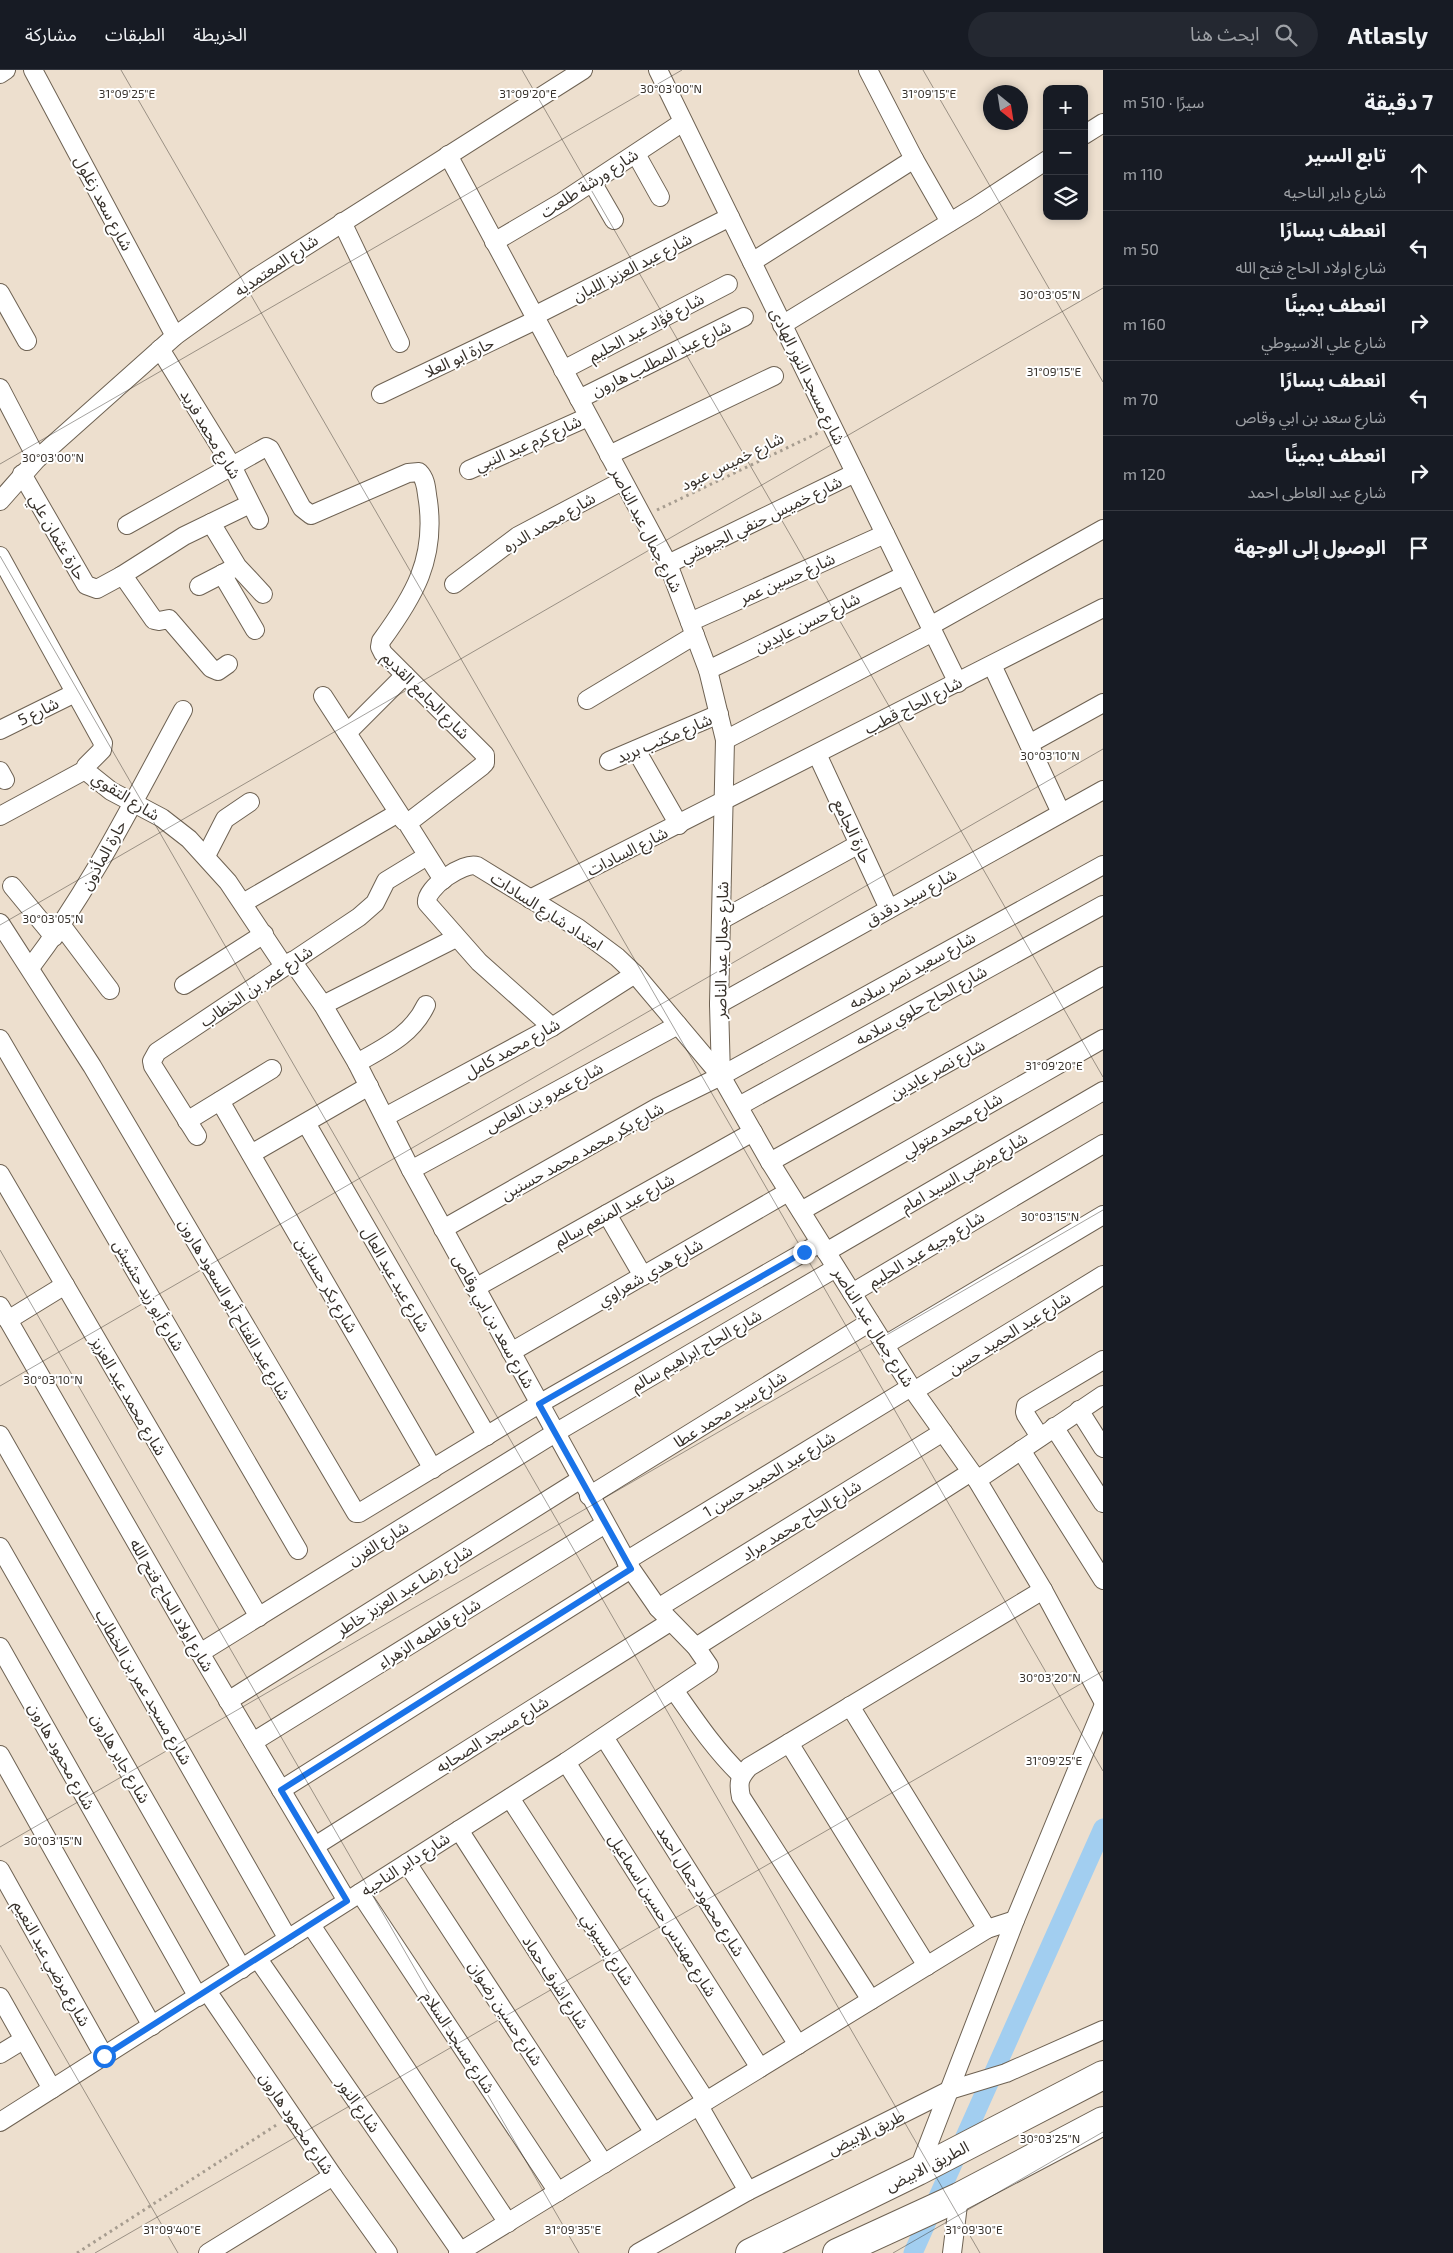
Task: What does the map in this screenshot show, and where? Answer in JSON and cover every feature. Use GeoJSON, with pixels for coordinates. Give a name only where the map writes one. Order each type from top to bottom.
{"type":"FeatureCollection","features":[{"type":"Feature","properties":{"kind":"main road","name":"الطريق الابيض"},"geometry":{"type":"LineString","coordinates":[[750,2253],[918,2172],[1103,2075]]}},
{"type":"Feature","properties":{"kind":"main road"},"geometry":{"type":"LineString","coordinates":[[837,2253],[881,2242],[959,2197],[1103,2121]]}},
{"type":"Feature","properties":{"kind":"street"},"geometry":{"type":"LineString","coordinates":[[0,74],[6,70]]}},
{"type":"Feature","properties":{"kind":"street","name":"شارع سعد زغلول"},"geometry":{"type":"LineString","coordinates":[[33,70],[175,336]]}},
{"type":"Feature","properties":{"kind":"street","name":"شارع مسجد النور الهادى"},"geometry":{"type":"LineString","coordinates":[[658,70],[958,683]]}},
{"type":"Feature","properties":{"kind":"street"},"geometry":{"type":"LineString","coordinates":[[868,70],[914,159],[950,222]]}},
{"type":"Feature","properties":{"kind":"street","name":"شارع المعتمديه"},"geometry":{"type":"LineString","coordinates":[[2,493],[37,459],[175,336],[254,279],[575,72]]}},
{"type":"Feature","properties":{"kind":"street","name":"شارع ورشة طلعت"},"geometry":{"type":"LineString","coordinates":[[494,242],[592,182],[683,122]]}},
{"type":"Feature","properties":{"kind":"street"},"geometry":{"type":"LineString","coordinates":[[1088,132],[1103,123]]}},
{"type":"Feature","properties":{"kind":"street"},"geometry":{"type":"LineString","coordinates":[[636,154],[660,197]]}},
{"type":"Feature","properties":{"kind":"street","name":"شارع جمال عبد الناصر"},"geometry":{"type":"LineString","coordinates":[[448,155],[668,564],[708,670],[726,740],[719,1004],[721,1076],[788,1192],[870,1322],[913,1389],[974,1476],[1043,1590],[1103,1701]]}},
{"type":"Feature","properties":{"kind":"street"},"geometry":{"type":"LineString","coordinates":[[752,262],[914,159]]}},
{"type":"Feature","properties":{"kind":"street"},"geometry":{"type":"LineString","coordinates":[[782,325],[1043,163]]}},
{"type":"Feature","properties":{"kind":"street"},"geometry":{"type":"LineString","coordinates":[[592,182],[614,220]]}},
{"type":"Feature","properties":{"kind":"street","name":"شارع عبد العزيز اللبان"},"geometry":{"type":"LineString","coordinates":[[535,318],[730,217]]}},
{"type":"Feature","properties":{"kind":"street"},"geometry":{"type":"LineString","coordinates":[[342,222],[400,343]]}},
{"type":"Feature","properties":{"kind":"street","name":"شارع فؤاد عبد الحليم"},"geometry":{"type":"LineString","coordinates":[[563,370],[728,284]]}},
{"type":"Feature","properties":{"kind":"street"},"geometry":{"type":"LineString","coordinates":[[0,293],[27,342]]}},
{"type":"Feature","properties":{"kind":"street","name":"شارع عبد المطلب هارون"},"geometry":{"type":"LineString","coordinates":[[579,399],[744,317]]}},
{"type":"Feature","properties":{"kind":"street","name":"حارة ابو العلا"},"geometry":{"type":"LineString","coordinates":[[382,394],[535,318]]}},
{"type":"Feature","properties":{"kind":"street","name":"شارع محمد فريد"},"geometry":{"type":"LineString","coordinates":[[160,349],[232,466],[259,520]]}},
{"type":"Feature","properties":{"kind":"street"},"geometry":{"type":"LineString","coordinates":[[609,455],[774,376]]}},
{"type":"Feature","properties":{"kind":"street"},"geometry":{"type":"LineString","coordinates":[[0,388],[37,459]]}},
{"type":"Feature","properties":{"kind":"street","name":"شارع كرم عبد النبي"},"geometry":{"type":"LineString","coordinates":[[468,470],[588,416]]}},
{"type":"Feature","properties":{"kind":"street","name":"شارع الجامع القديم"},"geometry":{"type":"LineString","coordinates":[[232,466],[264,448],[269,448],[302,508],[311,514],[408,473],[419,472],[423,476],[429,510],[429,536],[426,561],[417,585],[405,608],[380,644],[381,651],[483,752],[486,759],[482,766],[410,821],[403,819]]}},
{"type":"Feature","properties":{"kind":"street"},"geometry":{"type":"LineString","coordinates":[[127,525],[232,466]]}},
{"type":"Feature","properties":{"kind":"street","name":"شارع خميس حنفي الجيوشي"},"geometry":{"type":"LineString","coordinates":[[668,564],[855,473]]}},
{"type":"Feature","properties":{"kind":"street","name":"حارة عثمان علي"},"geometry":{"type":"LineString","coordinates":[[22,474],[86,585],[93,589],[97,589],[121,576],[184,536],[250,504]]}},
{"type":"Feature","properties":{"kind":"street","name":"شارع محمد الدره"},"geometry":{"type":"LineString","coordinates":[[454,584],[518,536],[622,480]]}},
{"type":"Feature","properties":{"kind":"street"},"geometry":{"type":"LineString","coordinates":[[211,523],[255,630]]}},
{"type":"Feature","properties":{"kind":"street"},"geometry":{"type":"LineString","coordinates":[[726,740],[932,629],[1103,529]]}},
{"type":"Feature","properties":{"kind":"street","name":"شارع حسين عمر"},"geometry":{"type":"LineString","coordinates":[[587,700],[693,629],[885,534]]}},
{"type":"Feature","properties":{"kind":"street","name":"شارع التقوي"},"geometry":{"type":"LineString","coordinates":[[0,556],[103,746],[102,750],[87,764],[85,770],[111,790],[162,818],[189,839],[206,856],[243,903],[264,934],[323,1006],[357,1063],[385,1117]]}},
{"type":"Feature","properties":{"kind":"street"},"geometry":{"type":"LineString","coordinates":[[199,586],[230,570]]}},
{"type":"Feature","properties":{"kind":"street"},"geometry":{"type":"LineString","coordinates":[[230,570],[263,594]]}},
{"type":"Feature","properties":{"kind":"street","name":"شارع حسن عابدين"},"geometry":{"type":"LineString","coordinates":[[708,670],[905,575]]}},
{"type":"Feature","properties":{"kind":"street"},"geometry":{"type":"LineString","coordinates":[[121,576],[126,579],[154,620],[169,619],[211,668],[218,671],[228,664]]}},
{"type":"Feature","properties":{"kind":"street","name":"شارع الحاج قطب"},"geometry":{"type":"LineString","coordinates":[[723,802],[1103,608]]}},
{"type":"Feature","properties":{"kind":"street"},"geometry":{"type":"LineString","coordinates":[[992,665],[1060,813]]}},
{"type":"Feature","properties":{"kind":"street"},"geometry":{"type":"LineString","coordinates":[[347,733],[405,675]]}},
{"type":"Feature","properties":{"kind":"street","name":"شارع 5"},"geometry":{"type":"LineString","coordinates":[[0,730],[75,693]]}},
{"type":"Feature","properties":{"kind":"street"},"geometry":{"type":"LineString","coordinates":[[324,696],[443,880],[427,894],[427,903],[479,962],[552,1028]]}},
{"type":"Feature","properties":{"kind":"street"},"geometry":{"type":"LineString","coordinates":[[1028,744],[1103,703]]}},
{"type":"Feature","properties":{"kind":"street","name":"حارة المأذون"},"geometry":{"type":"LineString","coordinates":[[30,968],[58,932],[97,868],[183,710]]}},
{"type":"Feature","properties":{"kind":"street","name":"شارع مكتب بريد"},"geometry":{"type":"LineString","coordinates":[[609,761],[719,714]]}},
{"type":"Feature","properties":{"kind":"street"},"geometry":{"type":"LineString","coordinates":[[636,750],[679,825]]}},
{"type":"Feature","properties":{"kind":"street","name":"حارة الجامع"},"geometry":{"type":"LineString","coordinates":[[817,754],[889,908]]}},
{"type":"Feature","properties":{"kind":"street"},"geometry":{"type":"LineString","coordinates":[[0,816],[85,770]]}},
{"type":"Feature","properties":{"kind":"street","name":"شارع سيد دقدق"},"geometry":{"type":"LineString","coordinates":[[719,1004],[1103,790]]}},
{"type":"Feature","properties":{"kind":"street"},"geometry":{"type":"LineString","coordinates":[[206,856],[224,819],[250,802]]}},
{"type":"Feature","properties":{"kind":"street","name":"شارع السادات"},"geometry":{"type":"LineString","coordinates":[[530,899],[723,802]]}},
{"type":"Feature","properties":{"kind":"street"},"geometry":{"type":"LineString","coordinates":[[243,903],[403,819]]}},
{"type":"Feature","properties":{"kind":"street"},"geometry":{"type":"LineString","coordinates":[[721,920],[859,844]]}},
{"type":"Feature","properties":{"kind":"street","name":"شارع عمر بن الخطاب"},"geometry":{"type":"LineString","coordinates":[[220,1101],[192,1128],[153,1066],[154,1056],[157,1052],[368,911],[375,903],[386,882],[427,856]]}},
{"type":"Feature","properties":{"kind":"street","name":"امتداد شارع السادات"},"geometry":{"type":"LineString","coordinates":[[443,880],[463,867],[474,865],[598,942],[635,974],[721,1076]]}},
{"type":"Feature","properties":{"kind":"street","name":"شارع سعيد نصر سلامه"},"geometry":{"type":"LineString","coordinates":[[721,1076],[1103,865]]}},
{"type":"Feature","properties":{"kind":"street"},"geometry":{"type":"LineString","coordinates":[[12,886],[58,932],[110,990]]}},
{"type":"Feature","properties":{"kind":"street","name":"شارع الحاج حلوي سلامه"},"geometry":{"type":"LineString","coordinates":[[738,1106],[1103,904]]}},
{"type":"Feature","properties":{"kind":"street","name":"شارع عبد الفتاح أبو السعود هارون"},"geometry":{"type":"LineString","coordinates":[[0,923],[92,1066],[353,1511],[359,1514],[539,1404]]}},
{"type":"Feature","properties":{"kind":"street"},"geometry":{"type":"LineString","coordinates":[[184,985],[264,934]]}},
{"type":"Feature","properties":{"kind":"street"},"geometry":{"type":"LineString","coordinates":[[323,1006],[456,938]]}},
{"type":"Feature","properties":{"kind":"street","name":"شارع محمد كامل"},"geometry":{"type":"LineString","coordinates":[[385,1117],[552,1028],[635,974]]}},
{"type":"Feature","properties":{"kind":"street","name":"شارع نصر عابدين"},"geometry":{"type":"LineString","coordinates":[[770,1162],[1103,976]]}},
{"type":"Feature","properties":{"kind":"street"},"geometry":{"type":"LineString","coordinates":[[357,1063],[410,1031],[420,1019],[426,1005]]}},
{"type":"Feature","properties":{"kind":"street","name":"شارع عمرو بن العاص"},"geometry":{"type":"LineString","coordinates":[[411,1170],[678,1025]]}},
{"type":"Feature","properties":{"kind":"street","name":"شارع محمد متولي"},"geometry":{"type":"LineString","coordinates":[[801,1211],[1103,1039]]}},
{"type":"Feature","properties":{"kind":"street","name":"شارع أبو زيد حشيش"},"geometry":{"type":"LineString","coordinates":[[0,1040],[298,1550]]}},
{"type":"Feature","properties":{"kind":"street"},"geometry":{"type":"LineString","coordinates":[[220,1101],[272,1069]]}},
{"type":"Feature","properties":{"kind":"street","name":"شارع بكر محمد محمد حسنين"},"geometry":{"type":"LineString","coordinates":[[443,1229],[658,1107],[721,1076]]}},
{"type":"Feature","properties":{"kind":"street"},"geometry":{"type":"LineString","coordinates":[[251,1154],[369,1086]]}},
{"type":"Feature","properties":{"kind":"street","name":"شارع مرضي السيد امام"},"geometry":{"type":"LineString","coordinates":[[539,1404],[1103,1092]]}},
{"type":"Feature","properties":{"kind":"street","name":"شارع بكر حسانين"},"geometry":{"type":"LineString","coordinates":[[220,1101],[433,1469]]}},
{"type":"Feature","properties":{"kind":"street","name":"شارع سعد بن ابي وقاص"},"geometry":{"type":"LineString","coordinates":[[385,1117],[443,1229],[628,1565],[658,1608],[696,1647],[709,1664],[707,1668]]}},
{"type":"Feature","properties":{"kind":"street","name":"شارع عيد عبد العال"},"geometry":{"type":"LineString","coordinates":[[306,1123],[487,1436]]}},
{"type":"Feature","properties":{"kind":"street","name":"شارع عبد المنعم سالم"},"geometry":{"type":"LineString","coordinates":[[476,1288],[753,1132]]}},
{"type":"Feature","properties":{"kind":"street","name":"شارع وجيه عبد الحليم"},"geometry":{"type":"LineString","coordinates":[[852,1293],[1103,1144]]}},
{"type":"Feature","properties":{"kind":"street","name":"شارع محمد عبد العزيز"},"geometry":{"type":"LineString","coordinates":[[0,1174],[259,1617]]}},
{"type":"Feature","properties":{"kind":"street","name":"شارع هدي شعراوي"},"geometry":{"type":"LineString","coordinates":[[511,1352],[788,1192]]}},
{"type":"Feature","properties":{"kind":"street"},"geometry":{"type":"LineString","coordinates":[[607,1214],[643,1276]]}},
{"type":"Feature","properties":{"kind":"street"},"geometry":{"type":"LineString","coordinates":[[885,1345],[1103,1215]]}},
{"type":"Feature","properties":{"kind":"street","name":"شارع الحاج ابراهيم سالم"},"geometry":{"type":"LineString","coordinates":[[555,1433],[836,1268]]}},
{"type":"Feature","properties":{"kind":"street","name":"شارع عبد الحميد حسن"},"geometry":{"type":"LineString","coordinates":[[913,1389],[1101,1282]]}},
{"type":"Feature","properties":{"kind":"street"},"geometry":{"type":"LineString","coordinates":[[4,1313],[64,1285]]}},
{"type":"Feature","properties":{"kind":"street","name":"شارع اولاد الحاج فتح الله"},"geometry":{"type":"LineString","coordinates":[[4,1313],[200,1653],[314,1846],[354,1897]]}},
{"type":"Feature","properties":{"kind":"street","name":"شارع سيد محمد عطا"},"geometry":{"type":"LineString","coordinates":[[589,1496],[870,1322]]}},
{"type":"Feature","properties":{"kind":"street"},"geometry":{"type":"LineString","coordinates":[[1103,1360],[1026,1406],[1024,1412],[1047,1432],[1103,1503]]}},
{"type":"Feature","properties":{"kind":"street","name":"شارع عبد الحميد حسن 1"},"geometry":{"type":"LineString","coordinates":[[281,1790],[628,1565],[913,1389]]}},
{"type":"Feature","properties":{"kind":"street"},"geometry":{"type":"LineString","coordinates":[[696,1647],[974,1476],[1021,1450],[1103,1395]]}},
{"type":"Feature","properties":{"kind":"street"},"geometry":{"type":"LineString","coordinates":[[1079,1410],[1103,1448]]}},
{"type":"Feature","properties":{"kind":"street","name":"شارع الحاج محمد مراد"},"geometry":{"type":"LineString","coordinates":[[658,1608],[943,1432]]}},
{"type":"Feature","properties":{"kind":"street","name":"شارع الفرن"},"geometry":{"type":"LineString","coordinates":[[200,1653],[555,1433]]}},
{"type":"Feature","properties":{"kind":"street","name":"شارع مسجد عمر بن الخطاب"},"geometry":{"type":"LineString","coordinates":[[0,1435],[288,1939]]}},
{"type":"Feature","properties":{"kind":"street"},"geometry":{"type":"LineString","coordinates":[[1021,1450],[1103,1580]]}},
{"type":"Feature","properties":{"kind":"street","name":"شارع رضا عبد العزيز خاطر"},"geometry":{"type":"LineString","coordinates":[[228,1701],[580,1479]]}},
{"type":"Feature","properties":{"kind":"street","name":"شارع فاطمه الزهراء"},"geometry":{"type":"LineString","coordinates":[[253,1742],[605,1524]]}},
{"type":"Feature","properties":{"kind":"street","name":"شارع جابر هارون"},"geometry":{"type":"LineString","coordinates":[[0,1547],[242,1969]]}},
{"type":"Feature","properties":{"kind":"street"},"geometry":{"type":"LineString","coordinates":[[871,2000],[742,1797],[738,1784],[741,1775],[749,1767],[1043,1590]]}},
{"type":"Feature","properties":{"kind":"street","name":"شارع مسجد الصحابه"},"geometry":{"type":"LineString","coordinates":[[314,1846],[670,1622]]}},
{"type":"Feature","properties":{"kind":"street","name":"شارع محمود هارون"},"geometry":{"type":"LineString","coordinates":[[0,1647],[202,1994],[292,2116],[332,2176],[388,2253]]}},
{"type":"Feature","properties":{"kind":"street","name":"شارع داير الناحيه"},"geometry":{"type":"LineString","coordinates":[[0,2122],[510,1798],[707,1668]]}},
{"type":"Feature","properties":{"kind":"street"},"geometry":{"type":"LineString","coordinates":[[674,1690],[704,1734],[726,1761],[741,1775]]}},
{"type":"Feature","properties":{"kind":"street"},"geometry":{"type":"LineString","coordinates":[[850,1706],[987,1929]]}},
{"type":"Feature","properties":{"kind":"street"},"geometry":{"type":"LineString","coordinates":[[918,2172],[1015,1920],[1103,1708]]}},
{"type":"Feature","properties":{"kind":"street","name":"شارع محمود جمال احمد"},"geometry":{"type":"LineString","coordinates":[[604,1736],[798,2045]]}},
{"type":"Feature","properties":{"kind":"street"},"geometry":{"type":"LineString","coordinates":[[789,1743],[926,1966]]}},
{"type":"Feature","properties":{"kind":"street"},"geometry":{"type":"LineString","coordinates":[[0,1755],[152,2026]]}},
{"type":"Feature","properties":{"kind":"street","name":"شارع مهندس حسين اسماعيل"},"geometry":{"type":"LineString","coordinates":[[566,1762],[760,2068]]}},
{"type":"Feature","properties":{"kind":"street","name":"شارع بسيوني"},"geometry":{"type":"LineString","coordinates":[[510,1798],[702,2104],[748,2191]]}},
{"type":"Feature","properties":{"kind":"street","name":"شارع اشرف حماد"},"geometry":{"type":"LineString","coordinates":[[459,1830],[654,2133]]}},
{"type":"Feature","properties":{"kind":"street","name":"شارع حسين رضوان"},"geometry":{"type":"LineString","coordinates":[[408,1863],[604,2164]]}},
{"type":"Feature","properties":{"kind":"street","name":"شارع مرضي عبد النعيم"},"geometry":{"type":"LineString","coordinates":[[0,1870],[104,2056]]}},
{"type":"Feature","properties":{"kind":"street","name":"شارع مسجد السلام"},"geometry":{"type":"LineString","coordinates":[[354,1897],[558,2192]]}},
{"type":"Feature","properties":{"kind":"street"},"geometry":{"type":"LineString","coordinates":[[459,2252],[987,1929],[1015,1920]]}},
{"type":"Feature","properties":{"kind":"street"},"geometry":{"type":"LineString","coordinates":[[311,1925],[508,2223]]}},
{"type":"Feature","properties":{"kind":"street","name":"شارع النور"},"geometry":{"type":"LineString","coordinates":[[258,1959],[459,2252]]}},
{"type":"Feature","properties":{"kind":"street"},"geometry":{"type":"LineString","coordinates":[[0,1997],[52,2089]]}},
{"type":"Feature","properties":{"kind":"street","name":"طريق الابيض"},"geometry":{"type":"LineString","coordinates":[[638,2253],[748,2191],[950,2090],[1006,2073],[1103,2030]]}},
{"type":"Feature","properties":{"kind":"street"},"geometry":{"type":"LineString","coordinates":[[0,2054],[23,2040]]}},
{"type":"Feature","properties":{"kind":"street"},"geometry":{"type":"LineString","coordinates":[[208,2253],[332,2176]]}},
{"type":"Feature","properties":{"kind":"street"},"geometry":{"type":"LineString","coordinates":[[952,2253],[959,2197]]}},
{"type":"Feature","properties":{"kind":"path","name":"شارع خميس عبود"},"geometry":{"type":"LineString","coordinates":[[642,518],[832,426]]}},
{"type":"Feature","properties":{"kind":"path"},"geometry":{"type":"LineString","coordinates":[[77,2253],[292,2116]]}},
{"type":"Feature","properties":{"kind":"waterway"},"geometry":{"type":"LineString","coordinates":[[913,2253],[1103,1828]]}},
{"type":"Feature","properties":{"kind":"route"},"geometry":{"type":"LineString","coordinates":[[104,2056],[347,1901],[281,1790],[631,1569],[539,1404],[804,1252]]}}]}
